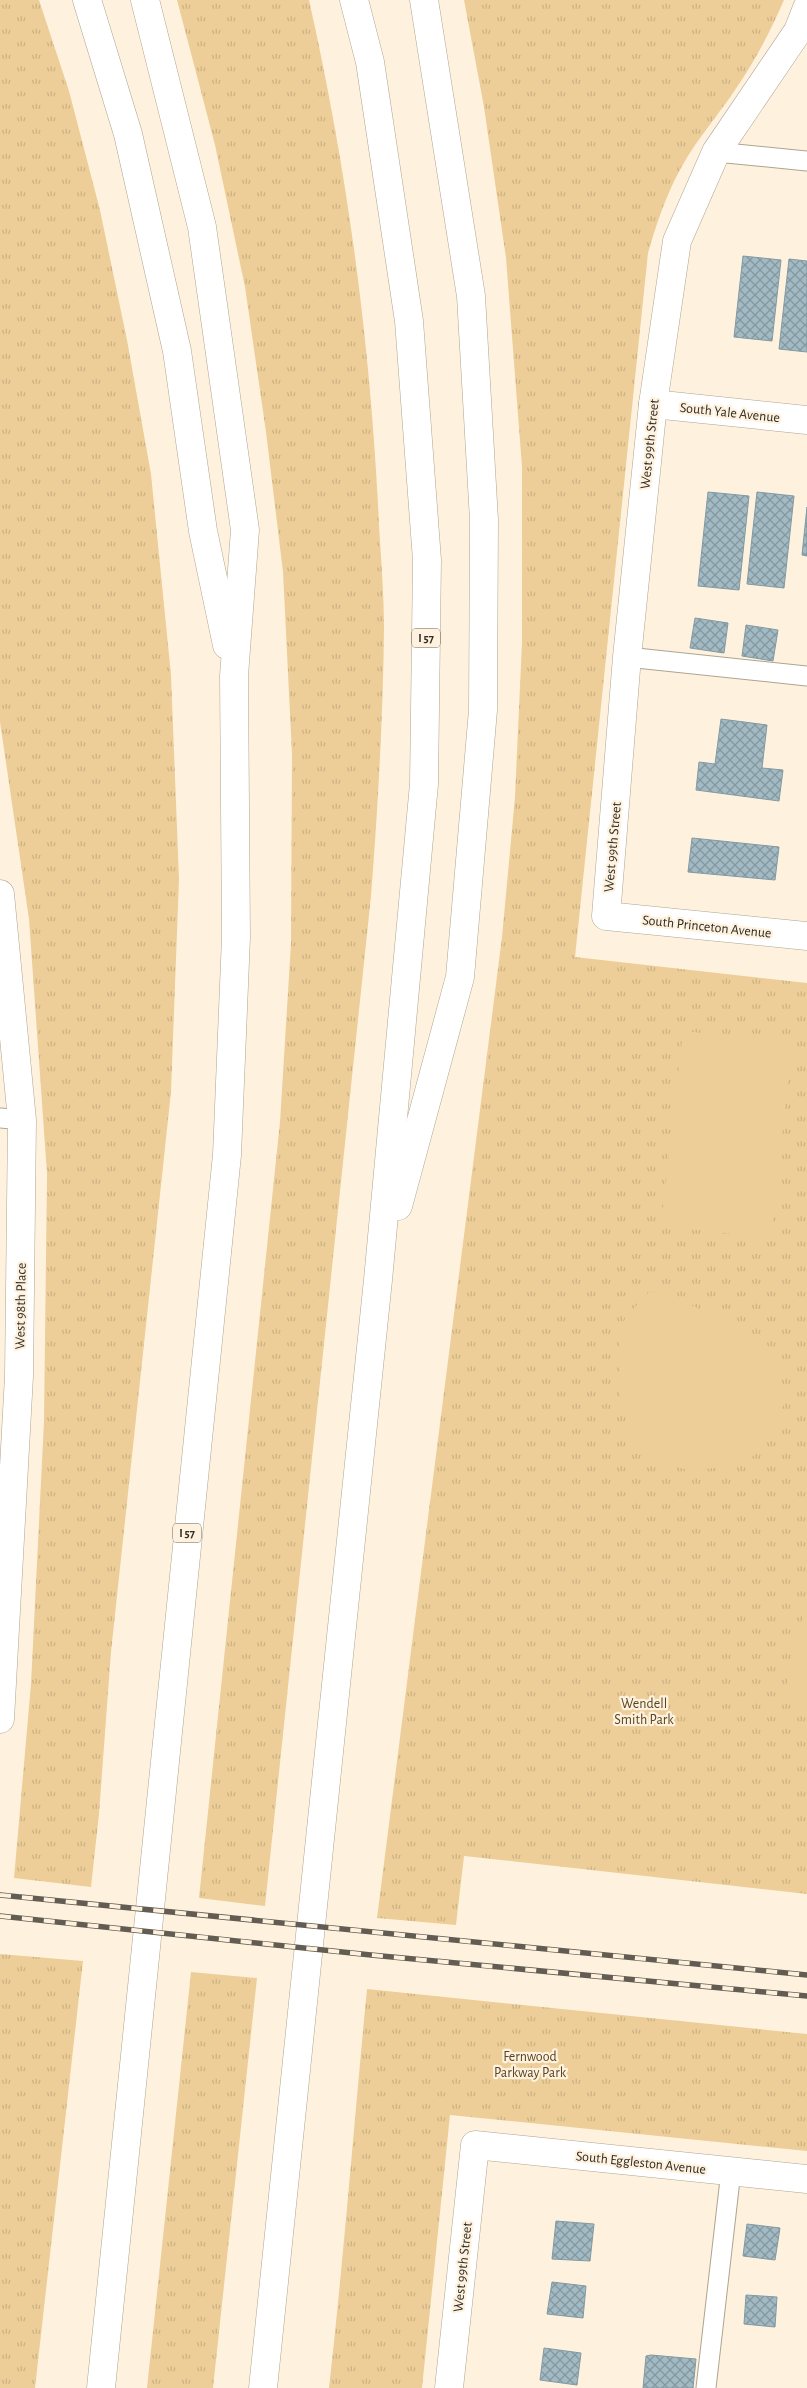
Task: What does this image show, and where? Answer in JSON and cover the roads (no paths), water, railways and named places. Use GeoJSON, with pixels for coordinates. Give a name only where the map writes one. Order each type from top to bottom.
{"type":"FeatureCollection","features":[{"type":"Feature","properties":{"kind":"main road","name":"I 57"},"geometry":{"type":"LineString","coordinates":[[87,0],[128,134],[177,352],[203,531],[234,676],[236,937],[226,1155],[101,2388]]}},
{"type":"Feature","properties":{"kind":"main road"},"geometry":{"type":"LineString","coordinates":[[145,0],[202,227],[245,530],[234,676]]}},
{"type":"Feature","properties":{"kind":"main road","name":"I 57"},"geometry":{"type":"LineString","coordinates":[[264,2388],[378,1280],[424,784],[428,560],[409,321],[370,62],[354,0]]}},
{"type":"Feature","properties":{"kind":"main road"},"geometry":{"type":"LineString","coordinates":[[378,1280],[460,977],[483,710],[484,520],[471,296],[424,0]]}},
{"type":"Feature","properties":{"kind":"main road","name":"West 99th Street"},"geometry":{"type":"LineString","coordinates":[[606,916],[627,657],[653,404],[677,241],[716,152],[798,32],[807,8]]}},
{"type":"Feature","properties":{"kind":"main road","name":"South Yale Avenue"},"geometry":{"type":"LineString","coordinates":[[653,404],[807,420]]}},
{"type":"Feature","properties":{"kind":"main road","name":"West 98th Place"},"geometry":{"type":"LineString","coordinates":[[0,894],[11,1119],[9,1376],[0,1719]]}},
{"type":"Feature","properties":{"kind":"main road","name":"South Princeton Avenue"},"geometry":{"type":"LineString","coordinates":[[606,916],[807,936]]}},
{"type":"Feature","properties":{"kind":"main road","name":"West 99th Street"},"geometry":{"type":"LineString","coordinates":[[449,2388],[475,2145]]}},
{"type":"Feature","properties":{"kind":"main road","name":"South Eggleston Avenue"},"geometry":{"type":"LineString","coordinates":[[475,2145],[807,2179]]}},
{"type":"Feature","properties":{"kind":"lane"},"geometry":{"type":"LineString","coordinates":[[716,152],[807,161]]}},
{"type":"Feature","properties":{"kind":"lane"},"geometry":{"type":"LineString","coordinates":[[627,657],[807,676]]}},
{"type":"Feature","properties":{"kind":"lane"},"geometry":{"type":"LineString","coordinates":[[706,2388],[731,2171]]}},
{"type":"Feature","properties":{"kind":"railway"},"geometry":{"type":"LineString","coordinates":[[0,1895],[807,1975]]}},
{"type":"Feature","properties":{"kind":"railway"},"geometry":{"type":"LineString","coordinates":[[0,1916],[371,1955],[807,1996]]}},
{"type":"Feature","properties":{"kind":"park label","name":"Wendell Smith Park"},"geometry":{"type":"Point","coordinates":[644,1712]}},
{"type":"Feature","properties":{"kind":"park label","name":"Fernwood Parkway Park"},"geometry":{"type":"Point","coordinates":[530,2064]}}]}
